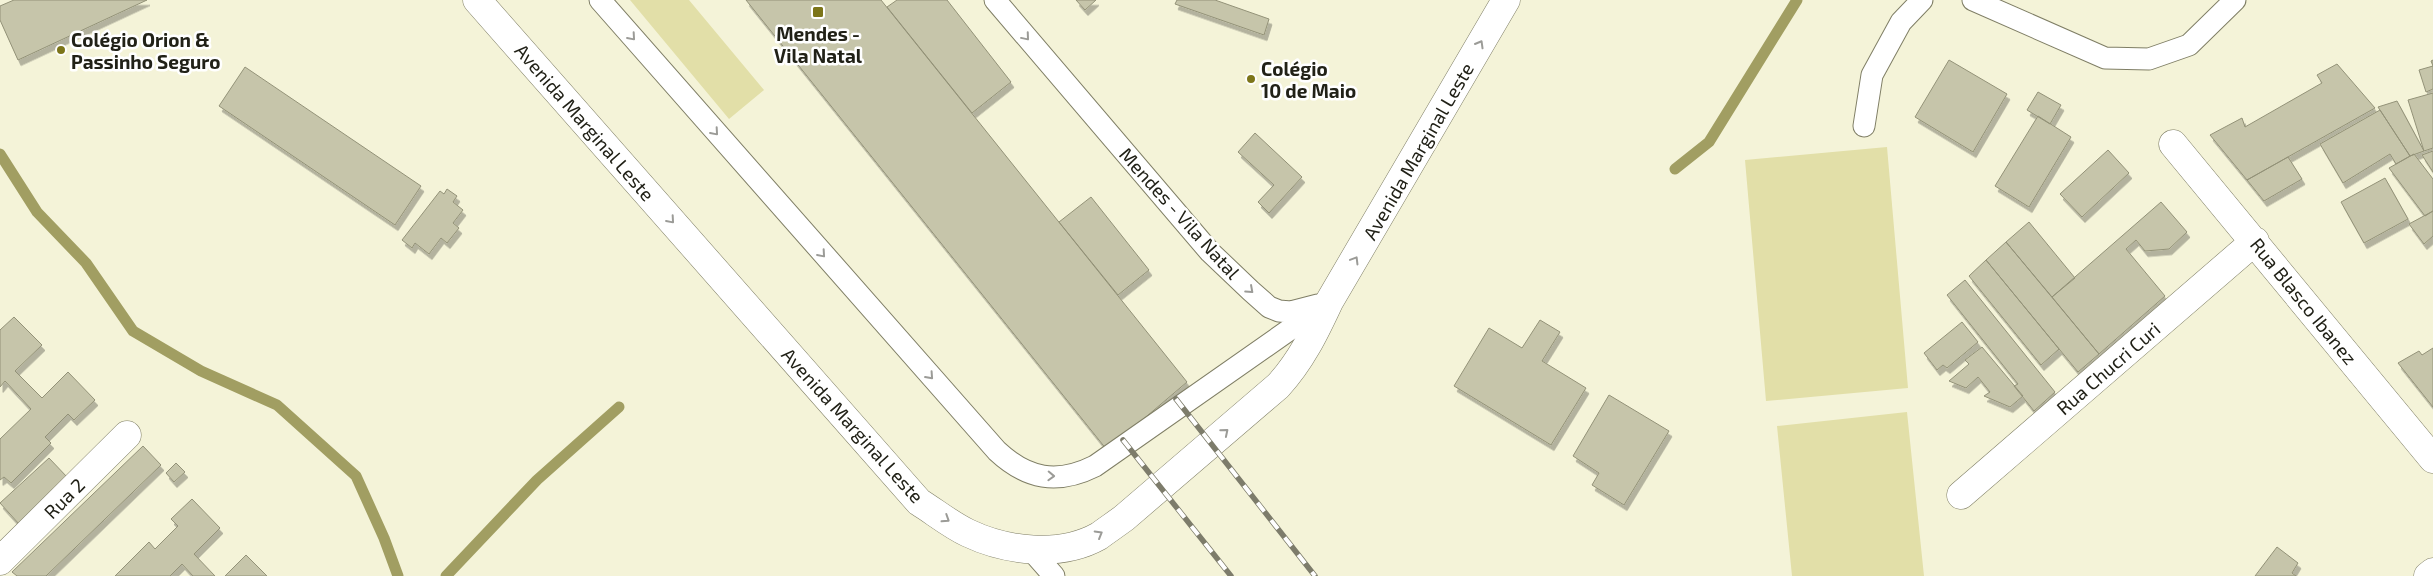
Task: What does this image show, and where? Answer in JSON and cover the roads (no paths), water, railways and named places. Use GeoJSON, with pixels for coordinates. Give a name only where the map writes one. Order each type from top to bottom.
{"type":"FeatureCollection","features":[{"type":"Feature","properties":{"kind":"street","name":"Avenida Marginal Leste"},"geometry":{"type":"LineString","coordinates":[[477,0],[919,502],[967,532],[998,544],[1032,551],[1067,547],[1097,537],[1124,518],[1278,386],[1306,351],[1329,302],[1506,0]]}},
{"type":"Feature","properties":{"kind":"street","name":"Rua Blasco Ibanez"},"geometry":{"type":"LineString","coordinates":[[2173,144],[2433,459]]}},
{"type":"Feature","properties":{"kind":"street","name":"Rua Chucri Curi"},"geometry":{"type":"LineString","coordinates":[[1960,495],[2255,241]]}},
{"type":"Feature","properties":{"kind":"street","name":"Rua 2"},"geometry":{"type":"LineString","coordinates":[[0,561],[127,436]]}},
{"type":"Feature","properties":{"kind":"street"},"geometry":{"type":"LineString","coordinates":[[2428,576],[2433,572]]}},
{"type":"Feature","properties":{"kind":"lane","name":"Avenida Marginal Leste"},"geometry":{"type":"LineString","coordinates":[[600,0],[977,428],[997,450],[1018,468],[1047,477],[1080,474],[1095,466],[1329,302]]}},
{"type":"Feature","properties":{"kind":"lane","name":"Mendes - Vila Natal"},"geometry":{"type":"LineString","coordinates":[[995,0],[1210,252],[1251,292],[1270,307],[1291,312],[1329,302]]}},
{"type":"Feature","properties":{"kind":"lane"},"geometry":{"type":"LineString","coordinates":[[1864,126],[1872,75],[1901,22],[1922,0]]}},
{"type":"Feature","properties":{"kind":"lane"},"geometry":{"type":"LineString","coordinates":[[1973,0],[2105,58],[2149,59],[2189,45],[2236,0]]}},
{"type":"Feature","properties":{"kind":"lane"},"geometry":{"type":"LineString","coordinates":[[1032,551],[1054,576]]}},
{"type":"Feature","properties":{"kind":"waterway"},"geometry":{"type":"LineString","coordinates":[[1675,169],[1709,142],[1797,0]]}},
{"type":"Feature","properties":{"kind":"waterway"},"geometry":{"type":"LineString","coordinates":[[0,154],[37,212],[86,263],[133,331],[201,371],[277,405],[356,476],[384,538],[398,576]]}},
{"type":"Feature","properties":{"kind":"waterway"},"geometry":{"type":"LineString","coordinates":[[446,576],[537,480],[619,407]]}},
{"type":"Feature","properties":{"kind":"railway"},"geometry":{"type":"LineString","coordinates":[[1176,399],[1315,576]]}},
{"type":"Feature","properties":{"kind":"railway"},"geometry":{"type":"LineString","coordinates":[[1123,440],[1231,576]]}},
{"type":"Feature","properties":{"kind":"place","name":"Mendes - Vila Natal"},"geometry":{"type":"Point","coordinates":[818,12]}},
{"type":"Feature","properties":{"kind":"place","name":"Colégio Orion & Passinho Seguro"},"geometry":{"type":"Point","coordinates":[61,50]}},
{"type":"Feature","properties":{"kind":"place","name":"Colégio 10 de Maio"},"geometry":{"type":"Point","coordinates":[1251,79]}}]}
